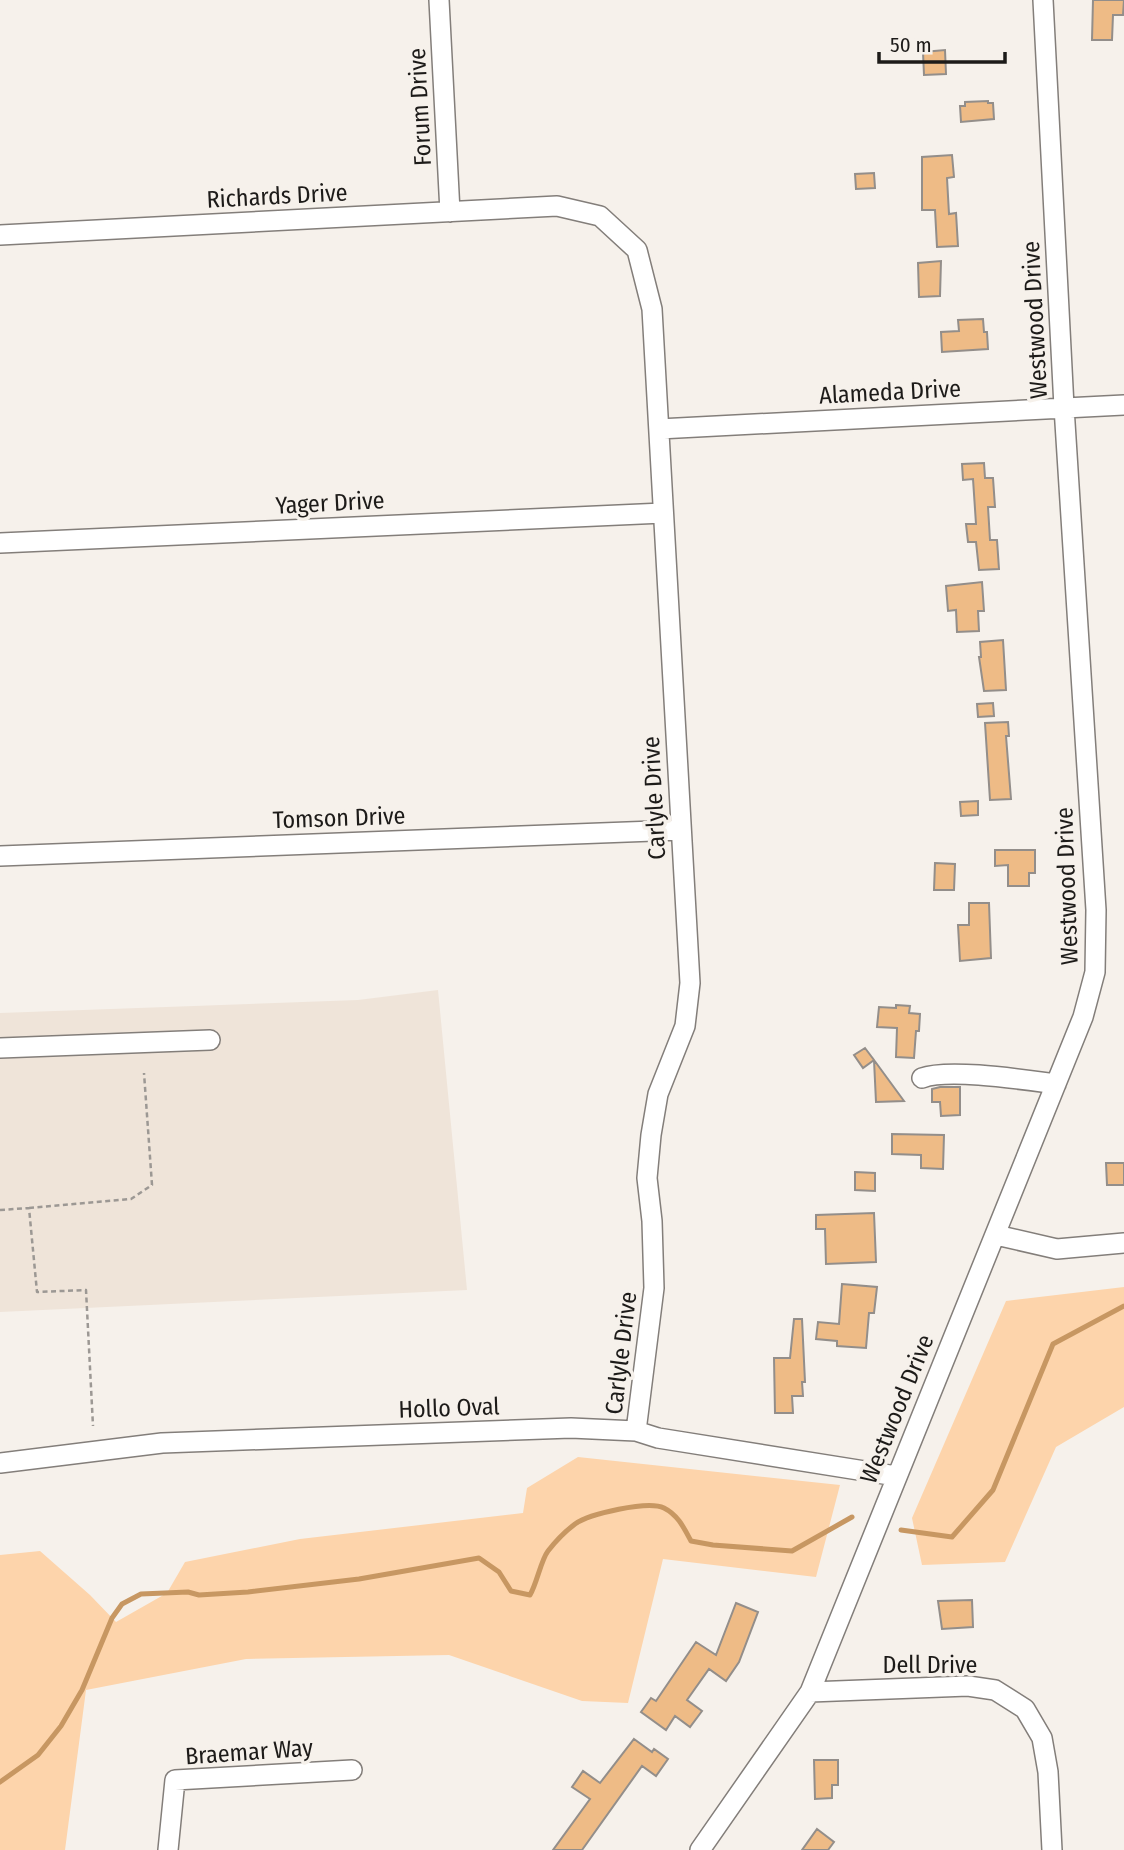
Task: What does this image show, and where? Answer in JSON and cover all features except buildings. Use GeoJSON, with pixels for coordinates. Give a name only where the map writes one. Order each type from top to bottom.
{"type":"FeatureCollection","features":[{"type":"Feature","properties":{"kind":"street","name":"Forum Drive"},"geometry":{"type":"LineString","coordinates":[[439,0],[450,212]]}},
{"type":"Feature","properties":{"kind":"street","name":"Westwood Drive"},"geometry":{"type":"LineString","coordinates":[[700,1850],[810,1692],[1083,1017],[1095,972],[1096,910],[1064,407],[1043,0]]}},
{"type":"Feature","properties":{"kind":"street","name":"Richards Drive"},"geometry":{"type":"LineString","coordinates":[[0,235],[557,206]]}},
{"type":"Feature","properties":{"kind":"street","name":"Carlyle Drive"},"geometry":{"type":"LineString","coordinates":[[557,206],[600,216],[637,250],[652,309],[690,983],[685,1026],[658,1094],[651,1135],[647,1178],[652,1221],[654,1288],[636,1431]]}},
{"type":"Feature","properties":{"kind":"street","name":"Alameda Drive"},"geometry":{"type":"LineString","coordinates":[[659,429],[1124,405]]}},
{"type":"Feature","properties":{"kind":"street","name":"Yager Drive"},"geometry":{"type":"LineString","coordinates":[[0,543],[663,513]]}},
{"type":"Feature","properties":{"kind":"street","name":"Tomson Drive"},"geometry":{"type":"LineString","coordinates":[[0,856],[680,830]]}},
{"type":"Feature","properties":{"kind":"street"},"geometry":{"type":"LineString","coordinates":[[0,1048],[210,1040]]}},
{"type":"Feature","properties":{"kind":"street"},"geometry":{"type":"LineString","coordinates":[[922,1078],[959,1075],[1056,1084]]}},
{"type":"Feature","properties":{"kind":"street"},"geometry":{"type":"LineString","coordinates":[[996,1235],[1057,1249],[1124,1243]]}},
{"type":"Feature","properties":{"kind":"street","name":"Hollo Oval"},"geometry":{"type":"LineString","coordinates":[[0,1463],[162,1443],[571,1428],[636,1431],[658,1438],[896,1476]]}},
{"type":"Feature","properties":{"kind":"street","name":"Dell Drive"},"geometry":{"type":"LineString","coordinates":[[810,1692],[968,1686],[995,1690],[1025,1709],[1042,1738],[1048,1772],[1052,1850]]}},
{"type":"Feature","properties":{"kind":"street","name":"Braemar Way"},"geometry":{"type":"LineString","coordinates":[[167,1850],[175,1780],[352,1770]]}},
{"type":"Feature","properties":{"kind":"path"},"geometry":{"type":"LineString","coordinates":[[0,1210],[131,1199],[152,1185],[144,1073]]}},
{"type":"Feature","properties":{"kind":"path"},"geometry":{"type":"LineString","coordinates":[[29,1208],[37,1292],[86,1290],[93,1426]]}},
{"type":"Feature","properties":{"kind":"shaded area"},"geometry":{"type":"Polygon","coordinates":[[[438,990],[467,1290],[0,1312],[0,1013],[358,1000],[438,990]]]}},
{"type":"Feature","properties":{"kind":"shaded area"},"geometry":{"type":"Polygon","coordinates":[[[1124,1287],[1124,1407],[1056,1447],[1005,1562],[922,1565],[912,1518],[1006,1301],[1124,1287]]]}},
{"type":"Feature","properties":{"kind":"shaded area"},"geometry":{"type":"Polygon","coordinates":[[[578,1457],[840,1485],[816,1577],[663,1559],[628,1703],[582,1701],[449,1655],[246,1659],[86,1690],[65,1850],[0,1850],[0,1555],[40,1551],[116,1622],[167,1593],[185,1562],[300,1539],[523,1513],[527,1488],[578,1457]]]}},
{"type":"Feature","properties":{"kind":"waterway"},"geometry":{"type":"LineString","coordinates":[[901,1530],[952,1537],[993,1490],[1053,1344],[1124,1306]]}},
{"type":"Feature","properties":{"kind":"waterway"},"geometry":{"type":"LineString","coordinates":[[0,1782],[38,1755],[61,1726],[82,1690],[112,1618],[122,1604],[141,1594],[248,1592],[359,1579],[479,1558],[499,1572],[511,1591],[530,1595],[546,1555],[554,1544],[575,1524],[605,1512],[656,1506],[673,1514],[691,1541],[792,1551],[852,1517]]}}]}
